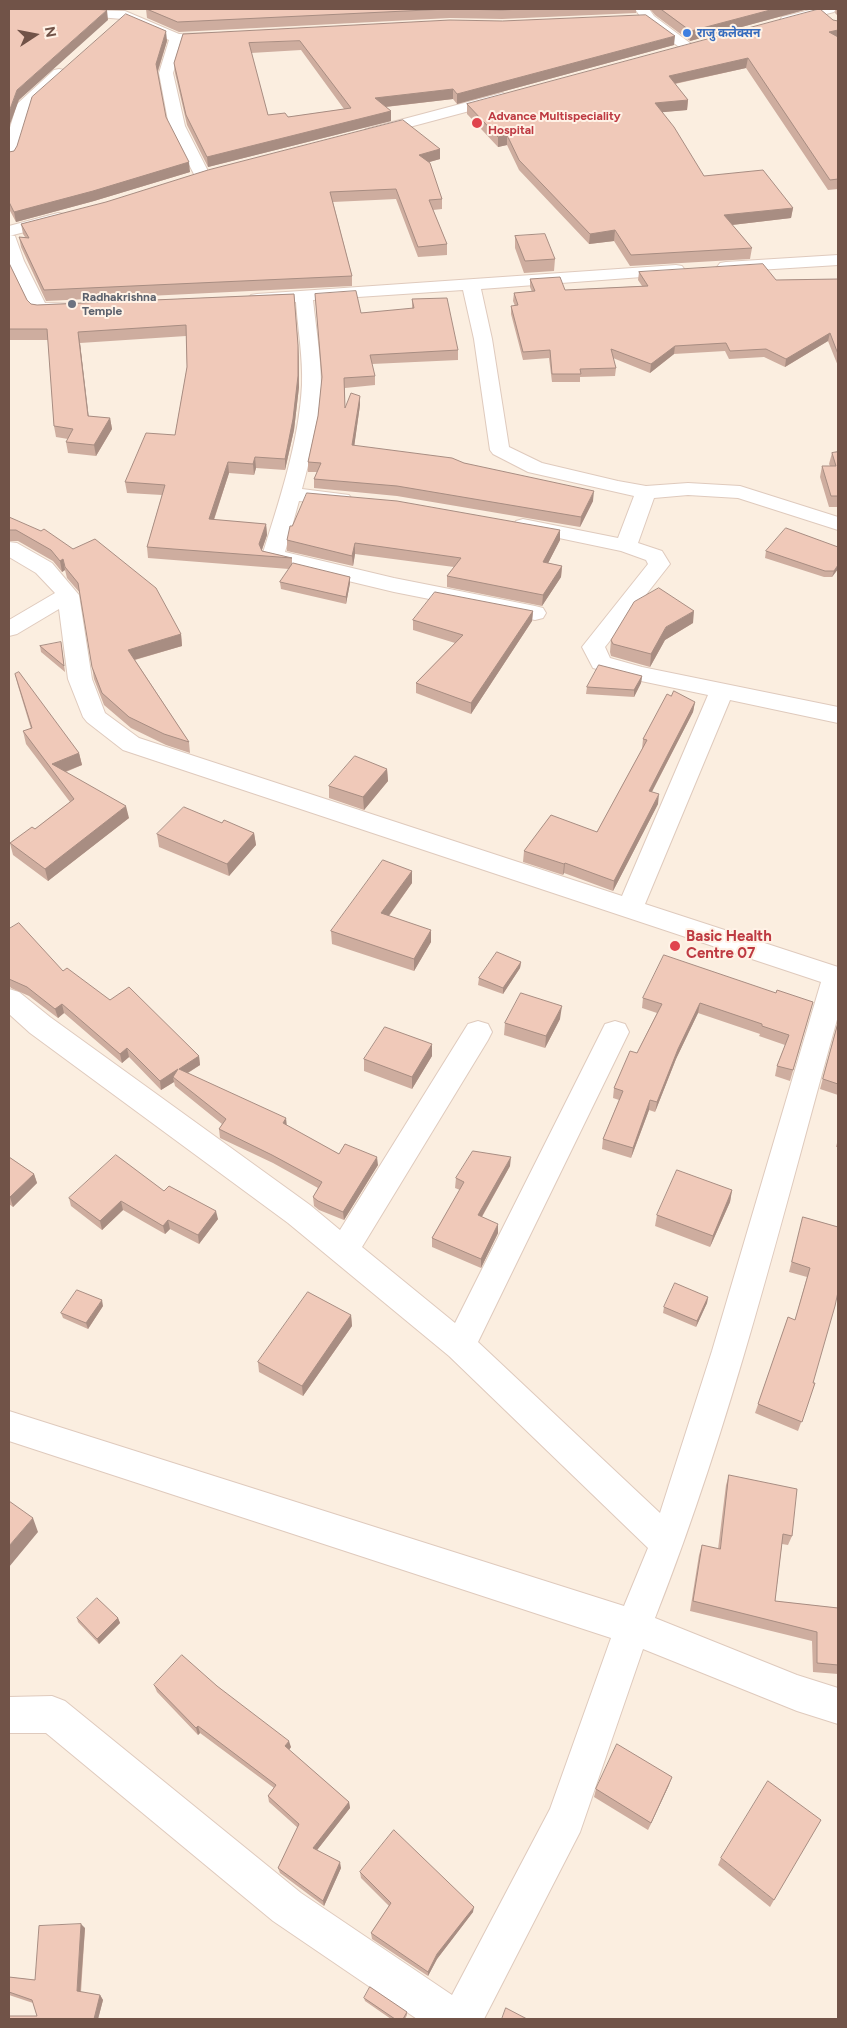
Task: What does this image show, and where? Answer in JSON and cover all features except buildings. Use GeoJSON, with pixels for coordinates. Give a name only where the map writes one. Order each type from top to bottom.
{"type":"FeatureCollection","features":[{"type":"Feature","properties":{"kind":"street"},"geometry":{"type":"LineString","coordinates":[[53,9],[125,14],[150,11]]}},
{"type":"Feature","properties":{"kind":"street"},"geometry":{"type":"LineString","coordinates":[[111,27],[125,14]]}},
{"type":"Feature","properties":{"kind":"street"},"geometry":{"type":"LineString","coordinates":[[125,14],[176,38],[235,35]]}},
{"type":"Feature","properties":{"kind":"street"},"geometry":{"type":"LineString","coordinates":[[774,23],[829,14]]}},
{"type":"Feature","properties":{"kind":"street"},"geometry":{"type":"LineString","coordinates":[[642,16],[687,46]]}},
{"type":"Feature","properties":{"kind":"street"},"geometry":{"type":"LineString","coordinates":[[176,38],[166,73],[177,126],[202,175]]}},
{"type":"Feature","properties":{"kind":"street"},"geometry":{"type":"LineString","coordinates":[[669,51],[706,41]]}},
{"type":"Feature","properties":{"kind":"street"},"geometry":{"type":"LineString","coordinates":[[9,156],[24,104],[68,66]]}},
{"type":"Feature","properties":{"kind":"street"},"geometry":{"type":"LineString","coordinates":[[361,135],[520,93]]}},
{"type":"Feature","properties":{"kind":"street"},"geometry":{"type":"LineString","coordinates":[[183,181],[220,171]]}},
{"type":"Feature","properties":{"kind":"street"},"geometry":{"type":"LineString","coordinates":[[9,231],[73,214]]}},
{"type":"Feature","properties":{"kind":"street"},"geometry":{"type":"LineString","coordinates":[[9,240],[15,261],[39,309],[88,307]]}},
{"type":"Feature","properties":{"kind":"street"},"geometry":{"type":"LineString","coordinates":[[245,300],[702,269],[838,262]]}},
{"type":"Feature","properties":{"kind":"street"},"geometry":{"type":"LineString","coordinates":[[471,285],[483,339],[500,450],[535,468],[646,492],[688,490],[740,492],[838,524]]}},
{"type":"Feature","properties":{"kind":"street"},"geometry":{"type":"LineString","coordinates":[[304,297],[309,349],[310,399],[291,494],[274,556],[394,585],[535,613]]}},
{"type":"Feature","properties":{"kind":"street"},"geometry":{"type":"LineString","coordinates":[[626,546],[646,492]]}},
{"type":"Feature","properties":{"kind":"street"},"geometry":{"type":"LineString","coordinates":[[291,494],[358,501]]}},
{"type":"Feature","properties":{"kind":"street"},"geometry":{"type":"LineString","coordinates":[[502,522],[626,546],[654,556],[659,564],[593,647],[601,663],[838,715]]}},
{"type":"Feature","properties":{"kind":"street"},"geometry":{"type":"LineString","coordinates":[[9,548],[44,568],[68,595],[80,679],[95,717],[131,744],[837,976],[728,1350],[667,1543],[633,1626],[566,1818],[462,2019]]}},
{"type":"Feature","properties":{"kind":"street"},"geometry":{"type":"LineString","coordinates":[[9,629],[68,595]]}},
{"type":"Feature","properties":{"kind":"street"},"geometry":{"type":"LineString","coordinates":[[630,909],[722,691]]}},
{"type":"Feature","properties":{"kind":"street"},"geometry":{"type":"LineString","coordinates":[[9,999],[40,1024],[299,1214],[344,1250],[460,1346],[667,1543]]}},
{"type":"Feature","properties":{"kind":"street"},"geometry":{"type":"LineString","coordinates":[[344,1250],[478,1032]]}},
{"type":"Feature","properties":{"kind":"street"},"geometry":{"type":"LineString","coordinates":[[460,1346],[615,1032]]}},
{"type":"Feature","properties":{"kind":"street"},"geometry":{"type":"LineString","coordinates":[[9,1426],[633,1626],[797,1693],[838,1706]]}},
{"type":"Feature","properties":{"kind":"street"},"geometry":{"type":"LineString","coordinates":[[9,1715],[52,1714],[287,1907],[452,2019]]}},
{"type":"Feature","properties":{"kind":"place","name":"राजु कलेक्सन"},"geometry":{"type":"Point","coordinates":[687,33]}},
{"type":"Feature","properties":{"kind":"place","name":"Advance Multispeciality Hospital"},"geometry":{"type":"Point","coordinates":[477,123]}},
{"type":"Feature","properties":{"kind":"place","name":"Radhakrishna Temple"},"geometry":{"type":"Point","coordinates":[72,304]}},
{"type":"Feature","properties":{"kind":"place","name":"Basic Health Centre 07"},"geometry":{"type":"Point","coordinates":[675,946]}}]}
